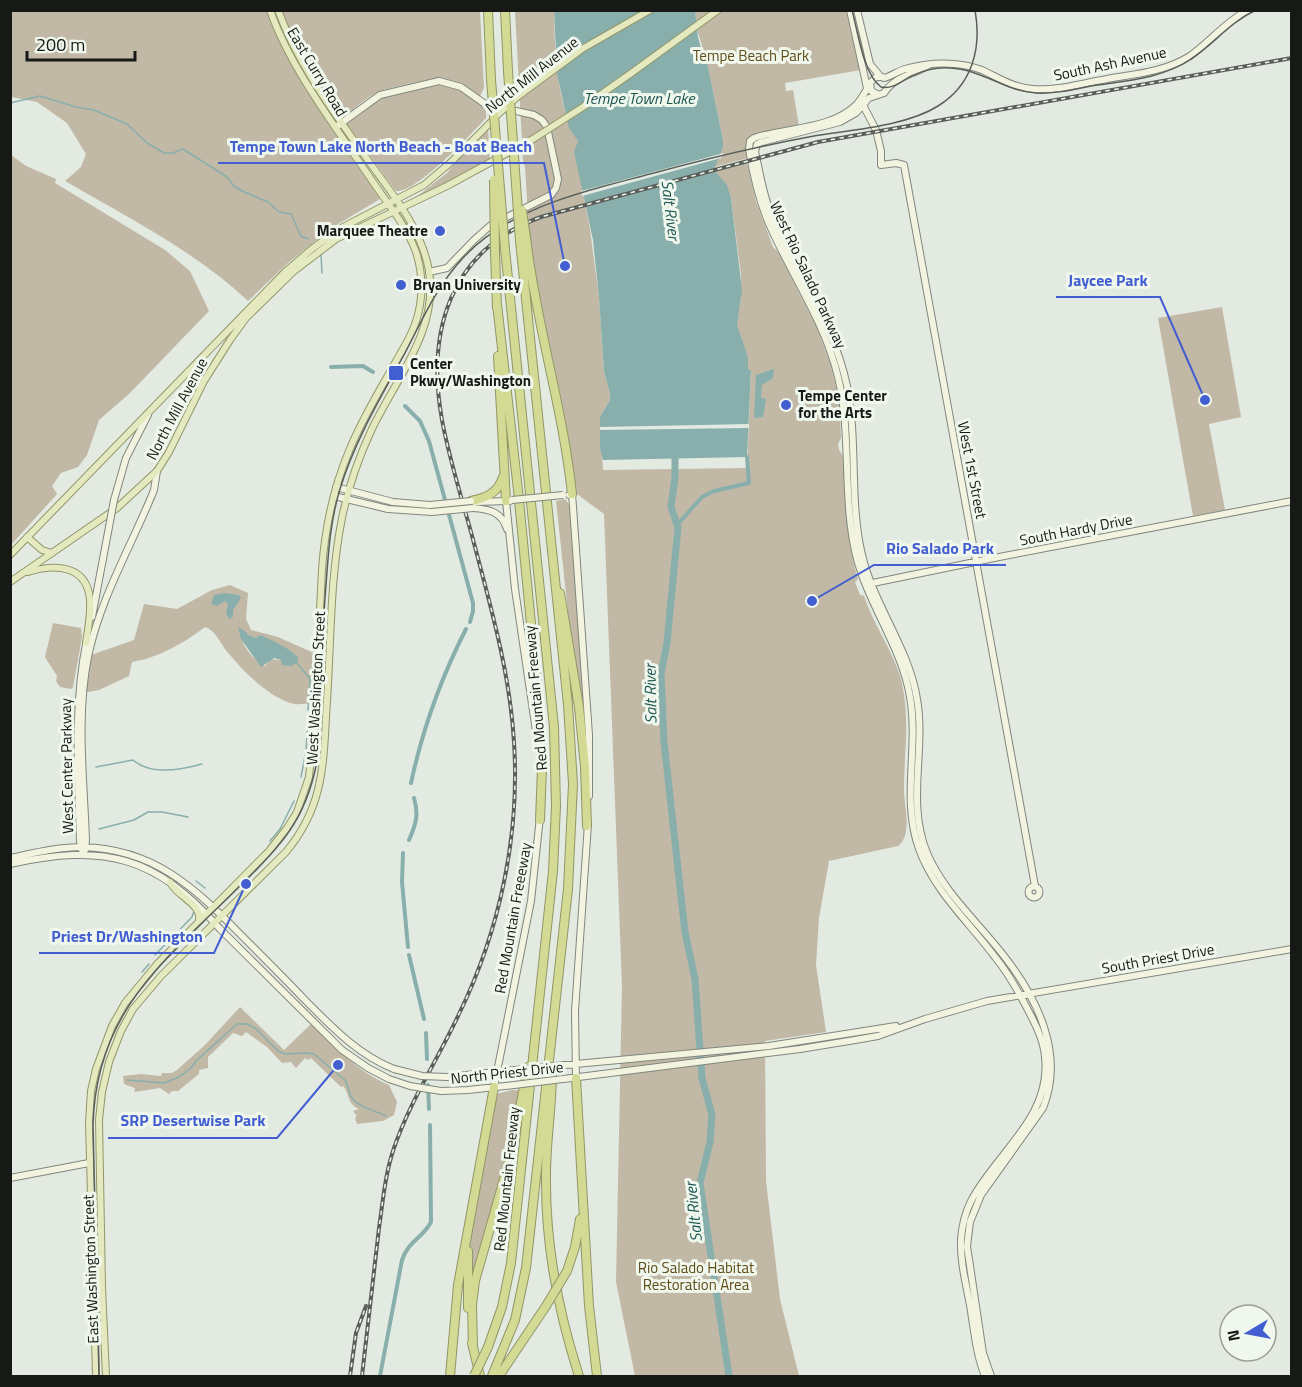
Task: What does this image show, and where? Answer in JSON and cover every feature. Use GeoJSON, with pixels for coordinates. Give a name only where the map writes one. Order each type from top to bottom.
{"type":"FeatureCollection","features":[{"type":"Feature","properties":{"kind":"highway","name":"Red Mountain Freeway"},"geometry":{"type":"LineString","coordinates":[[474,1377],[488,1347],[502,1307],[511,1263],[553,871],[556,806],[555,740],[496,152],[488,10]]}},
{"type":"Feature","properties":{"kind":"highway"},"geometry":{"type":"LineString","coordinates":[[505,10],[515,175],[523,239],[564,434],[572,494]]}},
{"type":"Feature","properties":{"kind":"highway"},"geometry":{"type":"LineString","coordinates":[[472,505],[498,488],[503,463],[495,253],[496,152]]}},
{"type":"Feature","properties":{"kind":"highway","name":"Red Mountain Freeway"},"geometry":{"type":"LineString","coordinates":[[495,1374],[515,1320],[524,1281],[570,870],[573,804],[569,718],[523,239]]}},
{"type":"Feature","properties":{"kind":"highway"},"geometry":{"type":"LineString","coordinates":[[497,304],[539,706],[542,769],[540,820]]}},
{"type":"Feature","properties":{"kind":"highway"},"geometry":{"type":"LineString","coordinates":[[503,463],[509,501]]}},
{"type":"Feature","properties":{"kind":"highway"},"geometry":{"type":"LineString","coordinates":[[554,568],[564,607],[579,707],[585,767],[587,826]]}},
{"type":"Feature","properties":{"kind":"highway"},"geometry":{"type":"LineString","coordinates":[[473,1348],[472,1305],[475,1281],[510,1158],[537,1021]]}},
{"type":"Feature","properties":{"kind":"highway"},"geometry":{"type":"LineString","coordinates":[[552,1045],[552,1086],[546,1166],[548,1231],[558,1298],[579,1377]]}},
{"type":"Feature","properties":{"kind":"highway"},"geometry":{"type":"LineString","coordinates":[[576,1078],[590,1323],[597,1377]]}},
{"type":"Feature","properties":{"kind":"highway"},"geometry":{"type":"LineString","coordinates":[[450,1377],[458,1285],[494,1087]]}},
{"type":"Feature","properties":{"kind":"highway"},"geometry":{"type":"LineString","coordinates":[[495,1374],[546,1306],[567,1270],[579,1227],[580,1173]]}},
{"type":"Feature","properties":{"kind":"highway"},"geometry":{"type":"LineString","coordinates":[[475,1192],[467,1280],[469,1327],[480,1377]]}},
{"type":"Feature","properties":{"kind":"main road","name":"East Curry Road"},"geometry":{"type":"LineString","coordinates":[[270,10],[297,69],[396,200]]}},
{"type":"Feature","properties":{"kind":"main road","name":"East Curry Road"},"geometry":{"type":"LineString","coordinates":[[278,10],[304,66],[388,204]]}},
{"type":"Feature","properties":{"kind":"main road","name":"North Mill Avenue"},"geometry":{"type":"LineString","coordinates":[[10,555],[156,402],[299,259],[342,227],[418,189],[433,178],[495,117],[564,61],[650,10]]}},
{"type":"Feature","properties":{"kind":"main road","name":"North Mill Avenue"},"geometry":{"type":"LineString","coordinates":[[10,582],[117,508],[157,471],[169,452],[204,381],[246,318],[301,265],[336,239],[477,171],[532,139],[583,107],[718,10]]}},
{"type":"Feature","properties":{"kind":"main road"},"geometry":{"type":"LineString","coordinates":[[854,10],[860,20],[870,64],[882,77],[887,87],[884,93],[877,94],[871,91],[861,57],[854,10]]}},
{"type":"Feature","properties":{"kind":"main road","name":"South Ash Avenue"},"geometry":{"type":"LineString","coordinates":[[882,77],[925,64],[963,65],[977,68],[1021,87],[1041,90],[1060,88],[1169,66],[1192,54],[1227,24],[1248,10]]}},
{"type":"Feature","properties":{"kind":"main road","name":"South Ash Avenue"},"geometry":{"type":"LineString","coordinates":[[887,87],[906,75],[929,65]]}},
{"type":"Feature","properties":{"kind":"main road"},"geometry":{"type":"LineString","coordinates":[[869,85],[873,79],[882,77]]}},
{"type":"Feature","properties":{"kind":"main road"},"geometry":{"type":"LineString","coordinates":[[339,125],[380,95],[439,81],[461,87],[485,104],[534,115],[543,120],[547,127],[558,179],[556,189],[551,195],[491,225],[444,270],[429,272]]}},
{"type":"Feature","properties":{"kind":"main road","name":"West Rio Salado Parkway"},"geometry":{"type":"LineString","coordinates":[[869,85],[852,108],[836,118],[758,136],[748,146],[757,190],[766,217],[818,320],[836,368],[847,428],[853,543],[868,585],[911,672],[917,701],[916,805],[926,851],[945,884],[1004,955],[1028,994],[1044,1028],[1052,1060],[1050,1088],[1043,1108],[972,1206],[967,1252],[984,1358],[991,1377]]}},
{"type":"Feature","properties":{"kind":"main road","name":"West Rio Salado Parkway"},"geometry":{"type":"LineString","coordinates":[[868,585],[858,529],[853,432],[847,386],[829,328],[771,214],[755,147],[762,142],[833,125],[850,117],[869,98],[877,94]]}},
{"type":"Feature","properties":{"kind":"main road"},"geometry":{"type":"LineString","coordinates":[[861,107],[859,105],[863,96]]}},
{"type":"Feature","properties":{"kind":"main road","name":"West 1st Street"},"geometry":{"type":"LineString","coordinates":[[861,107],[873,128],[881,165],[896,163],[904,165],[1035,886]]}},
{"type":"Feature","properties":{"kind":"main road","name":"West Washington Street"},"geometry":{"type":"LineString","coordinates":[[100,1161],[99,1120],[102,1092],[109,1062],[121,1031],[145,993],[289,848],[305,824],[318,792],[324,765],[335,564],[347,499],[370,431],[424,329],[430,298],[429,272],[420,240],[396,200]]}},
{"type":"Feature","properties":{"kind":"main road","name":"West Washington Street"},"geometry":{"type":"LineString","coordinates":[[89,1164],[89,1109],[92,1084],[112,1026],[140,983],[280,838],[297,812],[306,788],[311,764],[314,725],[324,542],[336,487],[353,441],[410,336],[419,312],[422,282],[418,260],[409,236],[388,204]]}},
{"type":"Feature","properties":{"kind":"main road"},"geometry":{"type":"LineString","coordinates":[[212,345],[223,351]]}},
{"type":"Feature","properties":{"kind":"main road","name":"West Center Parkway"},"geometry":{"type":"LineString","coordinates":[[83,849],[77,718],[78,689],[119,478],[129,450],[156,402]]}},
{"type":"Feature","properties":{"kind":"main road","name":"West Center Parkway"},"geometry":{"type":"LineString","coordinates":[[83,849],[82,717],[87,663],[101,613],[151,498],[157,481],[157,471]]}},
{"type":"Feature","properties":{"kind":"main road"},"geometry":{"type":"LineString","coordinates":[[336,487],[401,504],[472,505],[490,510],[502,518],[506,526],[511,557]]}},
{"type":"Feature","properties":{"kind":"main road"},"geometry":{"type":"LineString","coordinates":[[334,496],[394,510],[432,512],[495,502],[572,494],[590,775],[575,1004],[576,1078]]}},
{"type":"Feature","properties":{"kind":"main road","name":"Red Mountain Freeeway"},"geometry":{"type":"LineString","coordinates":[[494,1087],[529,914],[540,820],[535,713],[511,557],[509,501]]}},
{"type":"Feature","properties":{"kind":"main road","name":"South Hardy Drive"},"geometry":{"type":"LineString","coordinates":[[868,585],[1292,501]]}},
{"type":"Feature","properties":{"kind":"main road"},"geometry":{"type":"LineString","coordinates":[[27,537],[42,550],[52,553]]}},
{"type":"Feature","properties":{"kind":"main road"},"geometry":{"type":"LineString","coordinates":[[21,574],[44,567],[58,566],[71,571],[80,578],[90,597],[86,643]]}},
{"type":"Feature","properties":{"kind":"main road","name":"West Rio Salado Parkway"},"geometry":{"type":"LineString","coordinates":[[916,734],[910,805],[913,827],[922,855],[939,887],[998,960],[1020,995],[1043,1043],[1046,1075],[1036,1108],[996,1165],[963,1226],[961,1248],[977,1349],[985,1377]]}},
{"type":"Feature","properties":{"kind":"main road","name":"North Priest Drive"},"geometry":{"type":"LineString","coordinates":[[10,858],[46,850],[83,849],[125,853],[154,864],[178,877],[213,907],[356,1048],[379,1063],[394,1069],[422,1076],[447,1077],[606,1060],[769,1050]]}},
{"type":"Feature","properties":{"kind":"main road","name":"North Priest Drive"},"geometry":{"type":"LineString","coordinates":[[10,864],[83,849],[128,861],[152,871],[170,882],[207,913],[347,1054],[389,1079],[410,1086],[441,1091],[576,1078],[878,1036],[969,1005],[1028,994]]}},
{"type":"Feature","properties":{"kind":"main road"},"geometry":{"type":"LineString","coordinates":[[170,882],[173,888],[198,910],[200,916],[198,922]]}},
{"type":"Feature","properties":{"kind":"main road","name":"South Priest Drive"},"geometry":{"type":"LineString","coordinates":[[1028,994],[1292,949]]}},
{"type":"Feature","properties":{"kind":"main road"},"geometry":{"type":"LineString","coordinates":[[287,995],[294,995],[306,1006],[315,1010]]}},
{"type":"Feature","properties":{"kind":"main road"},"geometry":{"type":"LineString","coordinates":[[1043,1108],[1048,1083],[1046,1075]]}},
{"type":"Feature","properties":{"kind":"main road","name":"East Washington Street"},"geometry":{"type":"LineString","coordinates":[[100,1161],[106,1377]]}},
{"type":"Feature","properties":{"kind":"main road"},"geometry":{"type":"LineString","coordinates":[[10,1178],[89,1164]]}},
{"type":"Feature","properties":{"kind":"main road","name":"East Washington Street"},"geometry":{"type":"LineString","coordinates":[[89,1164],[96,1377]]}},
{"type":"Feature","properties":{"kind":"main road"},"geometry":{"type":"LineString","coordinates":[[988,1186],[996,1165]]}},
{"type":"Feature","properties":{"kind":"green space"},"geometry":{"type":"Polygon","coordinates":[[[10,11],[480,11],[484,88],[479,98],[460,86],[443,80],[390,88],[370,97],[331,128],[380,199],[333,227],[289,262],[248,301],[206,266],[65,181],[81,167],[86,154],[67,123],[37,102],[11,97],[10,11]]]}},
{"type":"Feature","properties":{"kind":"green space","name":"Rio Salado Habitat Restoration Area"},"geometry":{"type":"Polygon","coordinates":[[[515,11],[554,11],[558,78],[565,110],[578,141],[575,152],[590,229],[599,298],[604,371],[610,394],[610,400],[600,417],[603,470],[747,468],[751,370],[748,370],[748,357],[736,325],[741,298],[741,275],[731,198],[726,185],[714,172],[747,163],[756,201],[773,247],[778,252],[817,328],[830,363],[839,398],[841,438],[838,444],[844,457],[849,534],[858,579],[855,582],[892,655],[903,690],[906,718],[904,790],[907,820],[903,841],[898,846],[829,861],[819,918],[816,965],[826,1032],[765,1041],[766,1181],[780,1299],[799,1376],[635,1376],[616,1282],[622,986],[604,514],[577,494],[564,416],[535,274],[523,161],[515,11]]]}},
{"type":"Feature","properties":{"kind":"green space","name":"Tempe Beach Park"},"geometry":{"type":"Polygon","coordinates":[[[695,11],[849,11],[861,70],[785,83],[786,91],[793,90],[799,126],[753,136],[748,158],[714,167],[723,147],[723,140],[707,62],[696,26],[695,11]]]}},
{"type":"Feature","properties":{"kind":"green space"},"geometry":{"type":"Polygon","coordinates":[[[441,84],[460,90],[486,108],[486,118],[430,173],[417,183],[396,191],[346,123],[378,98],[441,84]]]}},
{"type":"Feature","properties":{"kind":"green space"},"geometry":{"type":"Polygon","coordinates":[[[488,128],[490,160],[411,201],[447,173],[467,148],[488,128]]]}},
{"type":"Feature","properties":{"kind":"green space"},"geometry":{"type":"Polygon","coordinates":[[[11,155],[26,166],[56,179],[55,183],[165,250],[190,271],[209,311],[130,393],[99,420],[87,455],[78,467],[61,473],[52,486],[57,494],[11,545],[11,155]]]}},
{"type":"Feature","properties":{"kind":"green space"},"geometry":{"type":"Polygon","coordinates":[[[1222,307],[1241,417],[1209,424],[1225,510],[1193,516],[1158,318],[1222,307]]]}},
{"type":"Feature","properties":{"kind":"green space"},"geometry":{"type":"Polygon","coordinates":[[[565,499],[571,507],[588,757],[572,649],[556,501],[565,499]]]}},
{"type":"Feature","properties":{"kind":"green space"},"geometry":{"type":"Polygon","coordinates":[[[230,585],[248,593],[246,619],[251,630],[278,637],[316,654],[313,703],[294,704],[267,691],[243,669],[216,635],[205,627],[170,649],[132,662],[129,676],[99,690],[83,693],[88,656],[134,640],[144,604],[177,609],[212,590],[230,585]],[[241,634],[249,653],[265,666],[270,659],[281,660],[293,656],[286,649],[261,636],[256,638],[241,634]]]}},
{"type":"Feature","properties":{"kind":"green space"},"geometry":{"type":"Polygon","coordinates":[[[53,623],[81,628],[82,637],[71,689],[60,687],[56,681],[57,676],[45,657],[53,623]]]}},
{"type":"Feature","properties":{"kind":"green space"},"geometry":{"type":"Polygon","coordinates":[[[240,1007],[284,1050],[311,1024],[357,1066],[389,1085],[397,1102],[394,1115],[383,1121],[357,1124],[355,1118],[357,1116],[353,1111],[359,1109],[352,1104],[343,1086],[341,1087],[311,1058],[308,1060],[305,1058],[296,1068],[291,1062],[282,1063],[267,1047],[246,1032],[242,1036],[233,1033],[208,1057],[208,1068],[199,1070],[199,1074],[178,1091],[172,1091],[169,1094],[160,1088],[134,1092],[135,1088],[124,1084],[123,1076],[141,1074],[161,1076],[162,1073],[172,1073],[177,1070],[205,1045],[240,1007]]]}},
{"type":"Feature","properties":{"kind":"green space"},"geometry":{"type":"Polygon","coordinates":[[[520,1090],[505,1166],[471,1279],[469,1250],[492,1109],[497,1094],[520,1090]]]}},
{"type":"Feature","properties":{"kind":"water","name":"Tempe Town Lake"},"geometry":{"type":"Polygon","coordinates":[[[554,11],[695,11],[698,37],[705,62],[707,62],[723,140],[723,147],[714,170],[727,185],[731,198],[742,290],[737,325],[748,357],[748,370],[751,370],[747,457],[603,460],[600,448],[600,417],[610,400],[610,394],[604,371],[593,240],[574,152],[578,141],[569,128],[557,74],[554,11]]]}},
{"type":"Feature","properties":{"kind":"water"},"geometry":{"type":"Polygon","coordinates":[[[774,369],[773,378],[762,385],[761,398],[766,399],[763,417],[754,418],[756,375],[774,369]]]}},
{"type":"Feature","properties":{"kind":"water"},"geometry":{"type":"Polygon","coordinates":[[[225,593],[239,595],[241,598],[233,610],[233,617],[229,619],[226,613],[228,604],[225,601],[217,606],[211,604],[214,595],[225,593]]]}},
{"type":"Feature","properties":{"kind":"water"},"geometry":{"type":"Polygon","coordinates":[[[238,627],[248,635],[256,638],[261,635],[285,647],[298,657],[297,663],[291,666],[282,665],[281,660],[274,658],[261,667],[241,639],[238,627]]]}},
{"type":"Feature","properties":{"kind":"pier"},"geometry":{"type":"Polygon","coordinates":[[[724,153],[721,158],[582,196],[581,191],[724,153]]]}},
{"type":"Feature","properties":{"kind":"pier"},"geometry":{"type":"Polygon","coordinates":[[[717,168],[718,171],[584,207],[583,204],[717,168]]]}},
{"type":"Feature","properties":{"kind":"pier"},"geometry":{"type":"Polygon","coordinates":[[[749,424],[749,428],[600,430],[600,427],[749,424]]]}},
{"type":"Feature","properties":{"kind":"waterway"},"geometry":{"type":"LineString","coordinates":[[10,103],[40,96],[94,110],[127,124],[147,143],[164,153],[173,153],[183,149],[227,177],[234,186],[242,191],[268,202],[279,212],[291,214],[301,236],[308,239]]}},
{"type":"Feature","properties":{"kind":"waterway"},"geometry":{"type":"LineString","coordinates":[[321,254],[322,273]]}},
{"type":"Feature","properties":{"kind":"waterway"},"geometry":{"type":"LineString","coordinates":[[331,367],[363,366],[373,372]]}},
{"type":"Feature","properties":{"kind":"waterway"},"geometry":{"type":"LineString","coordinates":[[405,406],[420,421],[429,441],[473,603],[470,622]]}},
{"type":"Feature","properties":{"kind":"waterway","name":"Salt River"},"geometry":{"type":"LineString","coordinates":[[675,450],[675,477],[671,507],[678,527],[667,643],[661,674],[664,742],[685,932],[695,979],[702,1078],[712,1115],[710,1142],[700,1183],[729,1376]]}},
{"type":"Feature","properties":{"kind":"waterway"},"geometry":{"type":"LineString","coordinates":[[678,524],[702,497],[714,491],[749,483],[747,457]]}},
{"type":"Feature","properties":{"kind":"waterway"},"geometry":{"type":"LineString","coordinates":[[411,783],[433,704],[466,629]]}},
{"type":"Feature","properties":{"kind":"waterway"},"geometry":{"type":"LineString","coordinates":[[297,663],[310,679],[308,710]]}},
{"type":"Feature","properties":{"kind":"waterway"},"geometry":{"type":"LineString","coordinates":[[301,777],[306,751],[308,718]]}},
{"type":"Feature","properties":{"kind":"waterway"},"geometry":{"type":"LineString","coordinates":[[96,767],[133,760],[148,768],[166,770],[202,764]]}},
{"type":"Feature","properties":{"kind":"waterway"},"geometry":{"type":"LineString","coordinates":[[409,840],[416,819],[414,798]]}},
{"type":"Feature","properties":{"kind":"waterway"},"geometry":{"type":"LineString","coordinates":[[270,841],[280,829],[294,801]]}},
{"type":"Feature","properties":{"kind":"waterway"},"geometry":{"type":"LineString","coordinates":[[99,829],[134,820],[148,812],[188,817]]}},
{"type":"Feature","properties":{"kind":"waterway"},"geometry":{"type":"LineString","coordinates":[[403,853],[402,882],[408,947]]}},
{"type":"Feature","properties":{"kind":"waterway"},"geometry":{"type":"LineString","coordinates":[[196,881],[205,888]]}},
{"type":"Feature","properties":{"kind":"waterway"},"geometry":{"type":"LineString","coordinates":[[155,955],[192,917],[194,911]]}},
{"type":"Feature","properties":{"kind":"waterway"},"geometry":{"type":"LineString","coordinates":[[409,955],[424,1019]]}},
{"type":"Feature","properties":{"kind":"waterway"},"geometry":{"type":"LineString","coordinates":[[142,972],[149,964]]}},
{"type":"Feature","properties":{"kind":"waterway"},"geometry":{"type":"LineString","coordinates":[[127,1080],[164,1083],[179,1077],[237,1024],[247,1024],[255,1028],[278,1051],[285,1054],[314,1054],[345,1080],[355,1101],[386,1116]]}},
{"type":"Feature","properties":{"kind":"waterway"},"geometry":{"type":"LineString","coordinates":[[426,1033],[427,1059]]}},
{"type":"Feature","properties":{"kind":"waterway"},"geometry":{"type":"LineString","coordinates":[[428,1085],[429,1109]]}},
{"type":"Feature","properties":{"kind":"waterway"},"geometry":{"type":"LineString","coordinates":[[380,1376],[402,1260],[408,1248],[431,1222],[430,1125]]}},
{"type":"Feature","properties":{"kind":"tram line"},"geometry":{"type":"LineString","coordinates":[[852,10],[865,63],[881,87],[894,86],[927,70],[945,68],[972,72],[1014,88],[1036,93],[1129,81],[1168,71],[1191,59],[1238,21],[1256,10]]}},
{"type":"Feature","properties":{"kind":"tram line"},"geometry":{"type":"LineString","coordinates":[[99,1376],[93,1125],[97,1084],[107,1049],[140,989],[188,937],[268,858],[289,831],[305,802],[316,766],[327,570],[336,503],[346,471],[361,436],[437,292],[453,269],[481,241],[502,226],[550,203],[600,187],[752,148],[895,123],[925,113],[938,106],[959,88],[972,65],[977,38],[975,10]]}},
{"type":"Feature","properties":{"kind":"railway"},"geometry":{"type":"LineString","coordinates":[[362,1376],[379,1228],[391,1158],[408,1114],[459,1014],[486,949],[504,881],[514,812],[514,742],[509,692],[488,595],[449,452],[438,387],[438,355],[442,325],[451,298],[465,272],[485,250],[510,232],[541,217],[818,142],[1292,58]]}},
{"type":"Feature","properties":{"kind":"railway"},"geometry":{"type":"LineString","coordinates":[[350,1376],[356,1333],[366,1306]]}},
{"type":"Feature","properties":{"kind":"place","name":"Marquee Theatre"},"geometry":{"type":"Point","coordinates":[440,231]}},
{"type":"Feature","properties":{"kind":"place","name":"Tempe Town Lake North Beach - Boat Beach"},"geometry":{"type":"Point","coordinates":[565,266]}},
{"type":"Feature","properties":{"kind":"place","name":"Bryan University"},"geometry":{"type":"Point","coordinates":[401,285]}},
{"type":"Feature","properties":{"kind":"place","name":"Center Pkwy/Washington"},"geometry":{"type":"Point","coordinates":[396,373]}},
{"type":"Feature","properties":{"kind":"place","name":"Jaycee Park"},"geometry":{"type":"Point","coordinates":[1205,400]}},
{"type":"Feature","properties":{"kind":"place","name":"Tempe Center for the Arts"},"geometry":{"type":"Point","coordinates":[786,405]}},
{"type":"Feature","properties":{"kind":"place","name":"Rio Salado Park"},"geometry":{"type":"Point","coordinates":[812,601]}},
{"type":"Feature","properties":{"kind":"place","name":"Priest Dr/Washington"},"geometry":{"type":"Point","coordinates":[246,884]}},
{"type":"Feature","properties":{"kind":"place","name":"SRP Desertwise Park"},"geometry":{"type":"Point","coordinates":[338,1065]}}]}
